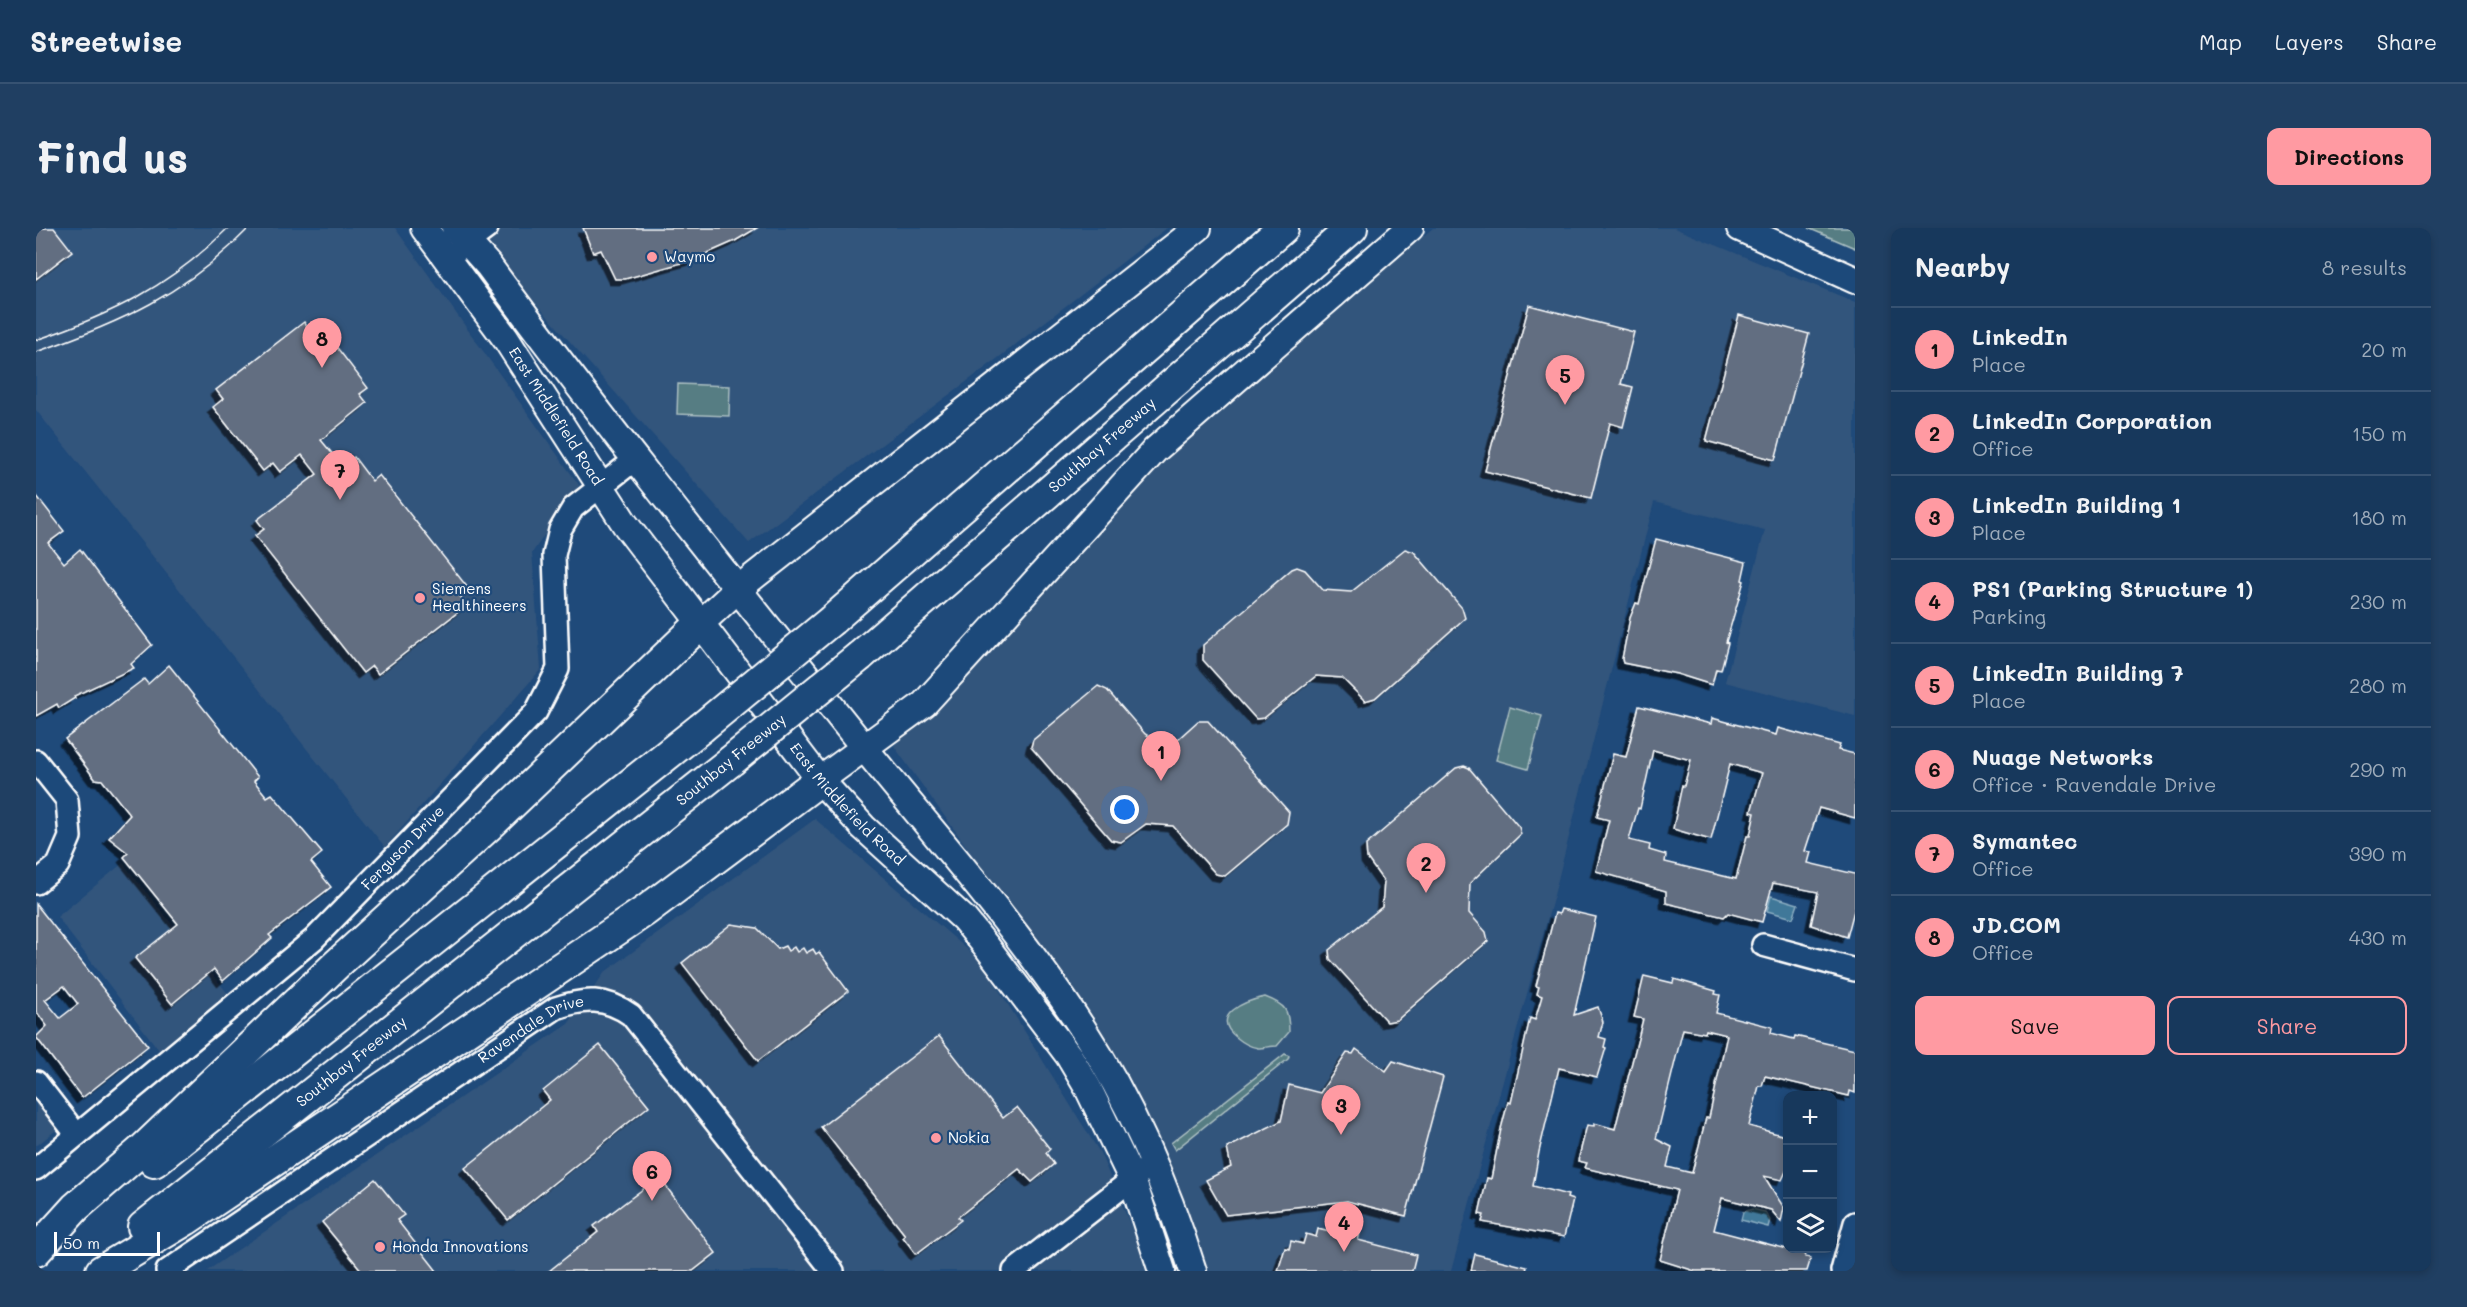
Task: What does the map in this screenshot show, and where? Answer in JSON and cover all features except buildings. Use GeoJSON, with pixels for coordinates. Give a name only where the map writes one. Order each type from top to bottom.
{"type":"FeatureCollection","features":[{"type":"Feature","properties":{"kind":"highway"},"geometry":{"type":"LineString","coordinates":[[36,1252],[701,728],[832,620],[1283,228]]}},
{"type":"Feature","properties":{"kind":"highway","name":"Southbay Freeway"},"geometry":{"type":"LineString","coordinates":[[94,1271],[123,1244],[860,656],[1352,228]]}},
{"type":"Feature","properties":{"kind":"highway"},"geometry":{"type":"LineString","coordinates":[[36,1252],[76,1207],[143,1149],[336,965],[492,823],[701,623]]}},
{"type":"Feature","properties":{"kind":"highway"},"geometry":{"type":"LineString","coordinates":[[101,1271],[186,1220],[645,911],[820,780]]}},
{"type":"Feature","properties":{"kind":"main road","name":"East Middlefield Road"},"geometry":{"type":"LineString","coordinates":[[424,228],[464,239],[488,266],[865,748],[962,867],[1064,1000],[1104,1065],[1154,1163],[1193,1271]]}},
{"type":"Feature","properties":{"kind":"main road"},"geometry":{"type":"LineString","coordinates":[[701,623],[739,588],[1198,228]]}},
{"type":"Feature","properties":{"kind":"main road"},"geometry":{"type":"LineString","coordinates":[[820,780],[924,704],[1155,450],[1410,228]]}},
{"type":"Feature","properties":{"kind":"main road"},"geometry":{"type":"LineString","coordinates":[[1740,228],[1855,280]]}},
{"type":"Feature","properties":{"kind":"main road","name":"East Middlefield Road"},"geometry":{"type":"LineString","coordinates":[[464,239],[506,339],[635,538],[820,780],[863,827],[954,910],[987,946],[1069,1056],[1093,1097],[1132,1179],[1162,1271]]}},
{"type":"Feature","properties":{"kind":"street","name":"Ferguson Drive"},"geometry":{"type":"LineString","coordinates":[[36,1169],[314,939],[536,712],[558,669],[554,555],[560,531],[573,508],[637,458]]}},
{"type":"Feature","properties":{"kind":"street"},"geometry":{"type":"LineString","coordinates":[[36,761],[67,801],[70,837],[58,865],[36,883]]}},
{"type":"Feature","properties":{"kind":"street"},"geometry":{"type":"LineString","coordinates":[[1762,945],[1855,970]]}},
{"type":"Feature","properties":{"kind":"street","name":"Ravendale Drive"},"geometry":{"type":"LineString","coordinates":[[167,1271],[556,1008],[574,1001],[589,1000],[606,1001],[631,1015],[833,1271]]}},
{"type":"Feature","properties":{"kind":"street"},"geometry":{"type":"LineString","coordinates":[[36,1082],[77,1135]]}},
{"type":"Feature","properties":{"kind":"street"},"geometry":{"type":"LineString","coordinates":[[1014,1271],[1154,1163]]}},
{"type":"Feature","properties":{"kind":"street"},"geometry":{"type":"LineString","coordinates":[[1842,1271],[1855,1222]]}},
{"type":"Feature","properties":{"kind":"shaded area"},"geometry":{"type":"Polygon","coordinates":[[[36,228],[395,228],[579,485],[532,553],[541,669],[385,847],[36,410],[36,228]]]}},
{"type":"Feature","properties":{"kind":"shaded area"},"geometry":{"type":"Polygon","coordinates":[[[478,228],[1167,228],[985,368],[749,543],[517,282],[478,228]]]}},
{"type":"Feature","properties":{"kind":"shaded area"},"geometry":{"type":"Polygon","coordinates":[[[1433,228],[1674,228],[1855,302],[1855,716],[1725,682],[1765,530],[1654,502],[1554,895],[1451,1271],[1205,1271],[1199,1249],[1144,1112],[1076,999],[894,746],[1162,456],[1433,228]]]}},
{"type":"Feature","properties":{"kind":"shaded area"},"geometry":{"type":"Polygon","coordinates":[[[815,819],[981,961],[1100,1153],[1136,1238],[1146,1271],[207,1271],[568,1024],[605,972],[815,819]]]}},
{"type":"Feature","properties":{"kind":"shaded area"},"geometry":{"type":"Polygon","coordinates":[[[123,863],[229,995],[159,1050],[57,917],[123,863]]]}},
{"type":"Feature","properties":{"kind":"shaded area"},"geometry":{"type":"Polygon","coordinates":[[[1771,896],[1798,904],[1793,918],[1767,911],[1771,896]]]}},
{"type":"Feature","properties":{"kind":"shaded area"},"geometry":{"type":"Polygon","coordinates":[[[36,1098],[60,1127],[36,1146],[36,1098]]]}},
{"type":"Feature","properties":{"kind":"shaded area"},"geometry":{"type":"Polygon","coordinates":[[[1752,1209],[1765,1212],[1770,1220],[1768,1227],[1741,1220],[1743,1212],[1752,1209]]]}},
{"type":"Feature","properties":{"kind":"green space"},"geometry":{"type":"Polygon","coordinates":[[[1808,228],[1855,228],[1855,248],[1808,228]]]}},
{"type":"Feature","properties":{"kind":"green space"},"geometry":{"type":"Polygon","coordinates":[[[678,384],[730,386],[729,416],[677,414],[678,384]]]}},
{"type":"Feature","properties":{"kind":"green space"},"geometry":{"type":"Polygon","coordinates":[[[1510,707],[1542,716],[1528,769],[1496,760],[1510,707]]]}},
{"type":"Feature","properties":{"kind":"green space"},"geometry":{"type":"Polygon","coordinates":[[[1265,997],[1285,1009],[1289,1032],[1277,1046],[1252,1047],[1236,1037],[1226,1022],[1233,1010],[1265,997]]]}},
{"type":"Feature","properties":{"kind":"green space"},"geometry":{"type":"Polygon","coordinates":[[[1285,1054],[1289,1056],[1288,1059],[1175,1150],[1171,1143],[1285,1054]]]}},
{"type":"Feature","properties":{"kind":"tram line"},"geometry":{"type":"LineString","coordinates":[[36,340],[90,320],[139,296],[184,266],[228,228]]}},
{"type":"Feature","properties":{"kind":"tram line"},"geometry":{"type":"LineString","coordinates":[[36,352],[96,330],[151,304],[201,271],[249,228]]}},
{"type":"Feature","properties":{"kind":"place","name":"Waymo"},"geometry":{"type":"Point","coordinates":[652,257]}},
{"type":"Feature","properties":{"kind":"place","name":"JD.COM"},"geometry":{"type":"Point","coordinates":[322,368]}},
{"type":"Feature","properties":{"kind":"place","name":"LinkedIn Building 7"},"geometry":{"type":"Point","coordinates":[1565,405]}},
{"type":"Feature","properties":{"kind":"place","name":"Symantec"},"geometry":{"type":"Point","coordinates":[340,500]}},
{"type":"Feature","properties":{"kind":"place","name":"Siemens Healthineers"},"geometry":{"type":"Point","coordinates":[420,598]}},
{"type":"Feature","properties":{"kind":"place","name":"LinkedIn"},"geometry":{"type":"Point","coordinates":[1161,781]}},
{"type":"Feature","properties":{"kind":"place","name":"LinkedIn Corporation"},"geometry":{"type":"Point","coordinates":[1426,893]}},
{"type":"Feature","properties":{"kind":"place","name":"LinkedIn Building 1"},"geometry":{"type":"Point","coordinates":[1341,1135]}},
{"type":"Feature","properties":{"kind":"place","name":"Nokia"},"geometry":{"type":"Point","coordinates":[936,1138]}},
{"type":"Feature","properties":{"kind":"place","name":"Nuage Networks"},"geometry":{"type":"Point","coordinates":[652,1201]}},
{"type":"Feature","properties":{"kind":"place","name":"Honda Innovations"},"geometry":{"type":"Point","coordinates":[380,1247]}},
{"type":"Feature","properties":{"kind":"place","name":"PS1 (Parking Structure 1)"},"geometry":{"type":"Point","coordinates":[1344,1252]}}]}
